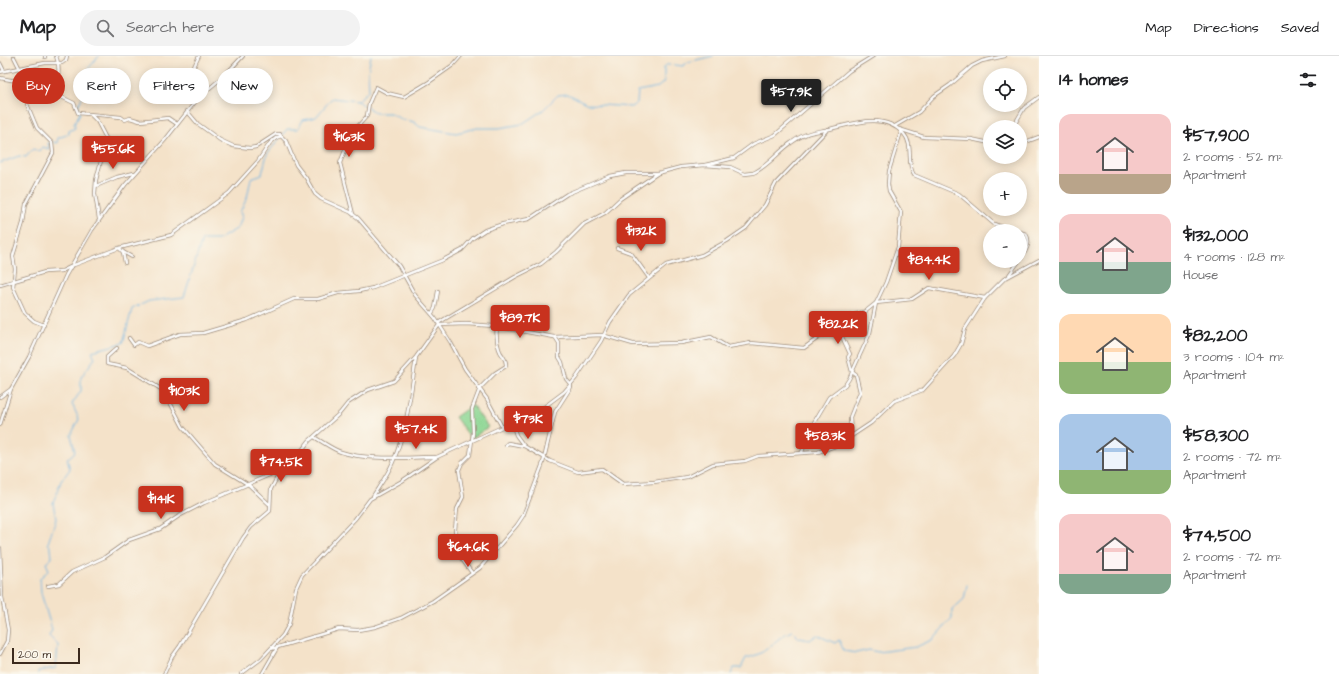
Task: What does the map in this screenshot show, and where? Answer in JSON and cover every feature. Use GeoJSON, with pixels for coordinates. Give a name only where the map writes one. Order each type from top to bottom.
{"type":"FeatureCollection","features":[{"type":"Feature","properties":{"kind":"street"},"geometry":{"type":"LineString","coordinates":[[56,56],[58,68]]}},
{"type":"Feature","properties":{"kind":"street"},"geometry":{"type":"LineString","coordinates":[[14,57],[19,68],[45,63],[65,62],[67,56]]}},
{"type":"Feature","properties":{"kind":"street"},"geometry":{"type":"LineString","coordinates":[[193,68],[199,56]]}},
{"type":"Feature","properties":{"kind":"street"},"geometry":{"type":"LineString","coordinates":[[209,89],[243,56]]}},
{"type":"Feature","properties":{"kind":"street"},"geometry":{"type":"LineString","coordinates":[[353,214],[340,163],[358,126],[367,116],[369,103],[376,87],[388,93],[404,96],[429,82],[453,65],[461,56]]}},
{"type":"Feature","properties":{"kind":"street"},"geometry":{"type":"LineString","coordinates":[[129,338],[134,345],[138,342],[145,346],[180,334],[205,333],[260,316],[294,299],[318,299],[340,293],[361,291],[453,255],[486,230],[503,224],[529,218],[568,194],[610,176],[626,173],[658,173],[681,167],[705,165],[734,158],[753,144],[774,135],[849,71],[873,56]]}},
{"type":"Feature","properties":{"kind":"street"},"geometry":{"type":"LineString","coordinates":[[895,126],[919,112],[934,96],[950,86],[972,66],[982,61],[1006,56]]}},
{"type":"Feature","properties":{"kind":"street"},"geometry":{"type":"LineString","coordinates":[[0,62],[2,72],[12,70]]}},
{"type":"Feature","properties":{"kind":"street"},"geometry":{"type":"LineString","coordinates":[[0,78],[12,80]]}},
{"type":"Feature","properties":{"kind":"street"},"geometry":{"type":"LineString","coordinates":[[1017,120],[1024,108],[1039,97]]}},
{"type":"Feature","properties":{"kind":"street"},"geometry":{"type":"LineString","coordinates":[[65,99],[74,103],[78,113],[83,112],[92,115],[121,117],[125,120],[130,118],[140,121],[155,118],[169,118],[177,124]]}},
{"type":"Feature","properties":{"kind":"street"},"geometry":{"type":"LineString","coordinates":[[27,104],[37,128],[52,143],[53,149],[26,204],[22,227],[13,256],[15,266],[13,281],[14,290],[23,310],[30,318],[44,325]]}},
{"type":"Feature","properties":{"kind":"street"},"geometry":{"type":"LineString","coordinates":[[0,425],[11,389],[29,357],[71,266],[99,220],[135,173],[193,104]]}},
{"type":"Feature","properties":{"kind":"street"},"geometry":{"type":"LineString","coordinates":[[187,111],[198,124],[220,140],[233,146],[253,148],[276,134],[280,134],[286,141],[296,165],[306,178],[315,194],[321,199],[353,214],[362,222],[404,274],[415,295],[432,313],[450,340],[465,369],[480,388],[502,427]]}},
{"type":"Feature","properties":{"kind":"street"},"geometry":{"type":"LineString","coordinates":[[92,115],[110,144],[102,157],[96,186],[95,194],[99,220]]}},
{"type":"Feature","properties":{"kind":"street"},"geometry":{"type":"LineString","coordinates":[[705,165],[730,167],[745,174],[753,173],[791,143],[810,131],[828,129],[866,120],[895,126],[905,134],[908,141],[911,168],[914,175],[958,194],[994,224]]}},
{"type":"Feature","properties":{"kind":"street"},"geometry":{"type":"LineString","coordinates":[[372,498],[402,481],[437,457],[502,427],[535,414],[571,385],[601,341],[602,335],[621,306],[649,278],[670,263],[702,255],[746,228],[765,205],[776,183],[828,129]]}},
{"type":"Feature","properties":{"kind":"street"},"geometry":{"type":"LineString","coordinates":[[900,130],[924,137],[971,139],[983,142]]}},
{"type":"Feature","properties":{"kind":"street"},"geometry":{"type":"LineString","coordinates":[[801,452],[804,449],[813,424],[829,397],[846,384],[870,334],[876,304],[888,277],[900,240],[901,212],[888,190],[888,184],[889,171],[900,130]]}},
{"type":"Feature","properties":{"kind":"street"},"geometry":{"type":"LineString","coordinates":[[0,285],[45,272],[62,271],[71,266],[119,248],[147,240],[167,237],[182,228],[229,192],[258,161],[270,143],[281,136]]}},
{"type":"Feature","properties":{"kind":"street"},"geometry":{"type":"LineString","coordinates":[[1027,141],[1039,137]]}},
{"type":"Feature","properties":{"kind":"street"},"geometry":{"type":"LineString","coordinates":[[96,186],[117,177],[135,173]]}},
{"type":"Feature","properties":{"kind":"street"},"geometry":{"type":"LineString","coordinates":[[48,586],[59,584],[67,579],[72,572],[110,555],[130,540],[160,529],[178,516],[204,503],[281,470],[292,462],[314,437],[340,414],[348,403],[368,390],[392,382],[416,357],[439,324],[515,277],[541,264],[556,252],[584,224],[605,213],[620,200],[658,173]]}},
{"type":"Feature","properties":{"kind":"street"},"geometry":{"type":"LineString","coordinates":[[119,248],[132,257]]}},
{"type":"Feature","properties":{"kind":"street"},"geometry":{"type":"LineString","coordinates":[[617,248],[631,252],[649,278]]}},
{"type":"Feature","properties":{"kind":"street"},"geometry":{"type":"LineString","coordinates":[[123,252],[125,263]]}},
{"type":"Feature","properties":{"kind":"street"},"geometry":{"type":"LineString","coordinates":[[1007,277],[1039,260]]}},
{"type":"Feature","properties":{"kind":"street"},"geometry":{"type":"LineString","coordinates":[[506,445],[508,443],[524,446],[557,464],[578,472],[602,469],[618,482],[626,485],[686,476],[719,463],[745,461],[758,456],[818,452],[831,448],[871,423],[894,401],[918,393],[926,387],[954,356],[961,344],[965,330],[985,298],[1007,277],[1014,268]]}},
{"type":"Feature","properties":{"kind":"street"},"geometry":{"type":"LineString","coordinates":[[439,324],[497,326],[555,337],[602,335],[632,344],[679,344],[710,337],[716,338],[728,347],[753,343],[804,348],[839,323],[851,316],[866,311],[876,304],[912,299],[927,289],[933,288],[985,298]]}},
{"type":"Feature","properties":{"kind":"street"},"geometry":{"type":"LineString","coordinates":[[432,313],[435,308],[438,291]]}},
{"type":"Feature","properties":{"kind":"street"},"geometry":{"type":"LineString","coordinates":[[839,323],[838,328],[850,354],[848,357],[852,372],[856,375],[860,392],[850,417],[851,435]]}},
{"type":"Feature","properties":{"kind":"street"},"geometry":{"type":"LineString","coordinates":[[472,573],[461,558],[455,525],[457,509],[463,496],[460,468],[462,463],[470,456],[473,433],[472,409],[480,388],[495,373],[506,366],[506,360],[496,342],[497,326]]}},
{"type":"Feature","properties":{"kind":"street"},"geometry":{"type":"LineString","coordinates":[[555,337],[559,343],[559,358],[562,361],[566,379],[571,385]]}},
{"type":"Feature","properties":{"kind":"street"},"geometry":{"type":"LineString","coordinates":[[116,348],[107,357],[107,364],[127,368],[165,392],[183,426],[215,464],[249,485],[270,504]]}},
{"type":"Feature","properties":{"kind":"street"},"geometry":{"type":"LineString","coordinates":[[241,674],[249,669],[269,650],[288,628],[296,588],[302,575],[318,559],[333,540],[355,519],[372,498],[390,469],[395,457],[406,417],[416,357]]}},
{"type":"Feature","properties":{"kind":"street"},"geometry":{"type":"LineString","coordinates":[[269,650],[342,628],[358,630],[377,627],[415,611],[433,601],[482,567],[519,522],[543,464],[544,457],[546,456],[556,411],[564,400],[574,381]]}},
{"type":"Feature","properties":{"kind":"street"},"geometry":{"type":"LineString","coordinates":[[0,397],[11,389]]}},
{"type":"Feature","properties":{"kind":"street"},"geometry":{"type":"LineString","coordinates":[[512,423],[516,435],[524,446]]}},
{"type":"Feature","properties":{"kind":"street"},"geometry":{"type":"LineString","coordinates":[[314,437],[344,453],[395,457],[437,457]]}},
{"type":"Feature","properties":{"kind":"street"},"geometry":{"type":"LineString","coordinates":[[164,674],[172,657],[182,643],[243,538],[251,527],[269,514],[271,509],[270,504],[272,485],[281,470]]}},
{"type":"Feature","properties":{"kind":"street"},"geometry":{"type":"LineString","coordinates":[[0,548],[1,597],[8,630],[7,641],[0,654]]}},
{"type":"Feature","properties":{"kind":"street"},"geometry":{"type":"LineString","coordinates":[[262,674],[276,648]]}},
{"type":"Feature","properties":{"kind":"green space"},"geometry":{"type":"Polygon","coordinates":[[[472,405],[488,427],[471,439],[455,417],[472,405]]]}},
{"type":"Feature","properties":{"kind":"waterway"},"geometry":{"type":"LineString","coordinates":[[53,142],[57,143],[58,138],[69,134],[69,131],[75,128],[74,124],[80,113],[78,106],[84,93],[82,86],[85,86],[83,75],[99,56]]}},
{"type":"Feature","properties":{"kind":"waterway"},"geometry":{"type":"LineString","coordinates":[[38,674],[38,671],[56,668],[58,645],[49,636],[52,630],[41,593],[40,578],[49,570],[46,563],[52,558],[51,548],[48,543],[56,519],[53,503],[61,481],[70,469],[67,459],[75,452],[71,435],[79,419],[72,404],[81,391],[81,377],[95,358],[92,351],[123,343],[132,309],[149,301],[184,297],[202,240],[218,240],[238,228],[242,217],[240,212],[247,198],[251,178],[262,174],[267,154],[287,129],[298,129],[303,120],[316,117],[332,98],[357,101],[369,90],[368,72],[371,56]]}},
{"type":"Feature","properties":{"kind":"waterway"},"geometry":{"type":"LineString","coordinates":[[357,101],[376,113],[390,113],[401,119],[414,122],[420,127],[456,133],[477,128],[499,128],[522,124],[543,110],[558,95],[568,94],[588,104],[631,107],[637,103],[638,91],[658,87],[664,82],[664,67],[668,64],[683,66],[688,62],[713,56]]}},
{"type":"Feature","properties":{"kind":"waterway"},"geometry":{"type":"LineString","coordinates":[[0,163],[19,156],[26,157],[33,149],[39,151],[42,147],[50,149],[48,143],[50,143]]}},
{"type":"Feature","properties":{"kind":"waterway"},"geometry":{"type":"LineString","coordinates":[[731,674],[734,668],[741,668],[746,658],[761,653],[785,634],[792,631],[799,638],[810,640],[817,635],[835,643],[839,640],[844,651],[856,653],[869,650],[878,652],[916,647],[932,640],[952,618],[952,610],[964,599],[967,585]]}}]}
